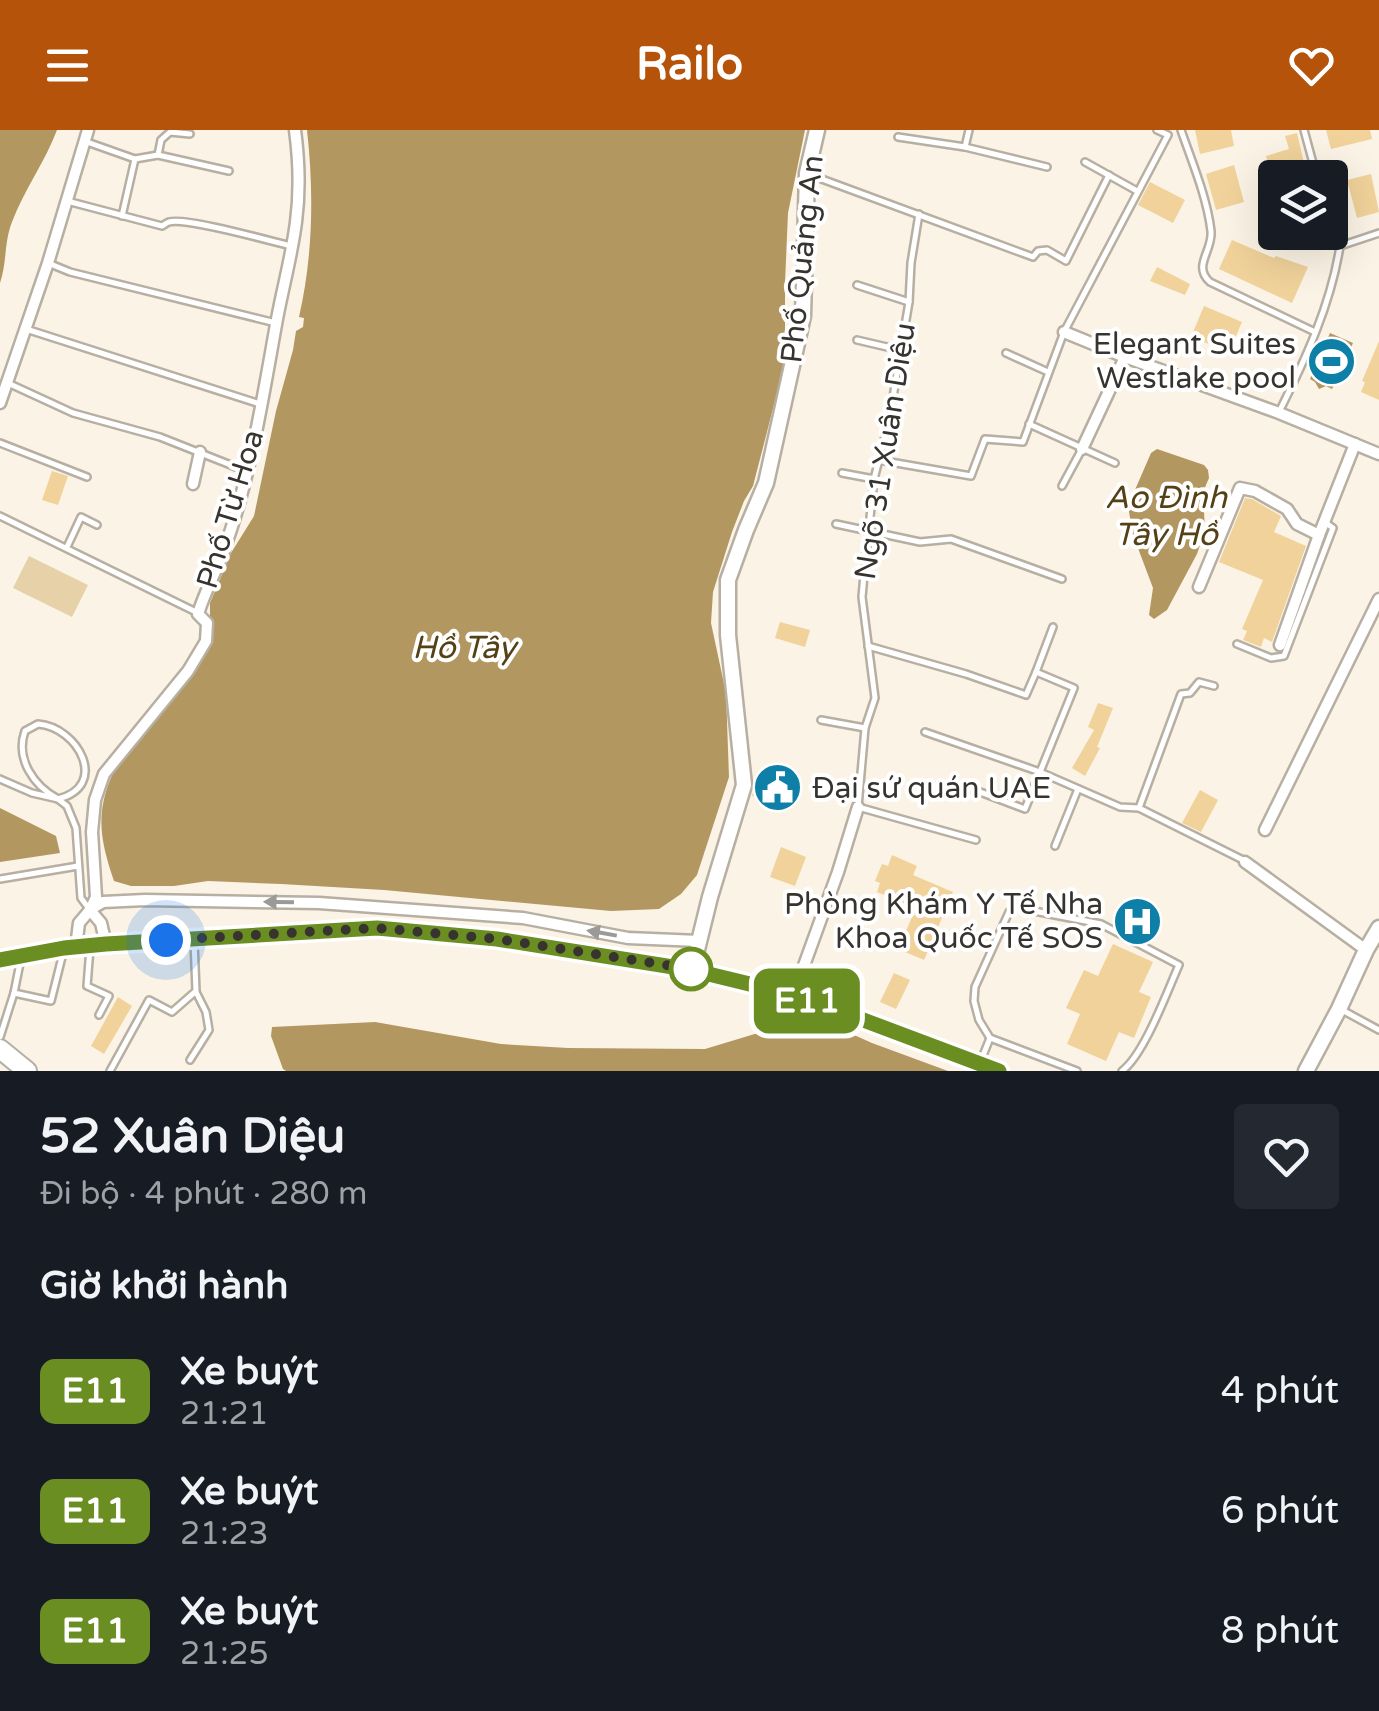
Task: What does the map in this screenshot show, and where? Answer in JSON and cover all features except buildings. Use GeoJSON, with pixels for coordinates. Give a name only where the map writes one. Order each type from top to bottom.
{"type":"FeatureCollection","features":[{"type":"Feature","properties":{"kind":"street","name":"Phố Từ Hoa"},"geometry":{"type":"LineString","coordinates":[[77,947],[79,924],[96,897],[94,800],[104,774],[188,671],[206,641],[207,623],[198,614],[224,552],[246,471],[292,246],[298,155],[295,130]]}},
{"type":"Feature","properties":{"kind":"street","name":"Phố Quảng An"},"geometry":{"type":"LineString","coordinates":[[692,970],[744,785],[728,635],[728,580],[766,484],[802,316],[807,173],[816,130]]}},
{"type":"Feature","properties":{"kind":"street"},"geometry":{"type":"LineString","coordinates":[[0,403],[86,136]]}},
{"type":"Feature","properties":{"kind":"street"},"geometry":{"type":"LineString","coordinates":[[1064,332],[1279,412],[1379,454]]}},
{"type":"Feature","properties":{"kind":"street"},"geometry":{"type":"LineString","coordinates":[[1082,449],[1125,357]]}},
{"type":"Feature","properties":{"kind":"street"},"geometry":{"type":"LineString","coordinates":[[1280,645],[1355,444]]}},
{"type":"Feature","properties":{"kind":"street"},"geometry":{"type":"LineString","coordinates":[[193,484],[200,452]]}},
{"type":"Feature","properties":{"kind":"street"},"geometry":{"type":"LineString","coordinates":[[1199,587],[1240,488],[1255,491],[1287,509],[1297,524],[1318,535]]}},
{"type":"Feature","properties":{"kind":"street"},"geometry":{"type":"LineString","coordinates":[[1265,830],[1379,599]]}},
{"type":"Feature","properties":{"kind":"street"},"geometry":{"type":"LineString","coordinates":[[770,989],[792,982],[802,971],[858,807]]}},
{"type":"Feature","properties":{"kind":"street"},"geometry":{"type":"LineString","coordinates":[[1245,862],[1366,950]]}},
{"type":"Feature","properties":{"kind":"street"},"geometry":{"type":"LineString","coordinates":[[90,910],[103,902],[144,900],[319,903],[523,918],[628,938],[699,942]]}},
{"type":"Feature","properties":{"kind":"street","name":"Phố Từ Hoa"},"geometry":{"type":"LineString","coordinates":[[90,910],[101,924],[106,944]]}},
{"type":"Feature","properties":{"kind":"street"},"geometry":{"type":"LineString","coordinates":[[0,960],[106,944],[377,928],[497,939],[692,970],[770,989],[999,1071]]}},
{"type":"Feature","properties":{"kind":"street"},"geometry":{"type":"LineString","coordinates":[[1306,1071],[1379,928]]}},
{"type":"Feature","properties":{"kind":"street"},"geometry":{"type":"LineString","coordinates":[[14,1060],[38,1071]]}},
{"type":"Feature","properties":{"kind":"lane"},"geometry":{"type":"LineString","coordinates":[[965,147],[968,130]]}},
{"type":"Feature","properties":{"kind":"lane"},"geometry":{"type":"LineString","coordinates":[[880,460],[971,476],[985,440],[1023,442],[1064,332],[1168,135],[1156,130]]}},
{"type":"Feature","properties":{"kind":"lane"},"geometry":{"type":"LineString","coordinates":[[1181,130],[1212,234],[1201,266],[1203,276],[1315,332]]}},
{"type":"Feature","properties":{"kind":"lane"},"geometry":{"type":"LineString","coordinates":[[1304,130],[1312,160]]}},
{"type":"Feature","properties":{"kind":"lane"},"geometry":{"type":"LineString","coordinates":[[158,156],[161,140],[170,132],[190,134]]}},
{"type":"Feature","properties":{"kind":"lane"},"geometry":{"type":"LineString","coordinates":[[86,136],[134,158],[158,156],[229,171]]}},
{"type":"Feature","properties":{"kind":"lane"},"geometry":{"type":"LineString","coordinates":[[898,137],[1047,166]]}},
{"type":"Feature","properties":{"kind":"lane"},"geometry":{"type":"LineString","coordinates":[[122,216],[134,158]]}},
{"type":"Feature","properties":{"kind":"lane"},"geometry":{"type":"LineString","coordinates":[[1085,162],[1137,190]]}},
{"type":"Feature","properties":{"kind":"lane"},"geometry":{"type":"LineString","coordinates":[[819,178],[1033,257],[1038,251],[1047,250],[1066,261],[1108,175]]}},
{"type":"Feature","properties":{"kind":"lane"},"geometry":{"type":"LineString","coordinates":[[67,202],[162,226],[171,220],[292,246]]}},
{"type":"Feature","properties":{"kind":"lane","name":"Ngõ 31 Xuân Diệu"},"geometry":{"type":"LineString","coordinates":[[858,807],[865,728],[874,698],[862,597],[874,480],[909,302],[918,214]]}},
{"type":"Feature","properties":{"kind":"lane"},"geometry":{"type":"LineString","coordinates":[[1348,243],[1379,233]]}},
{"type":"Feature","properties":{"kind":"lane"},"geometry":{"type":"LineString","coordinates":[[1279,412],[1335,279],[1339,250]]}},
{"type":"Feature","properties":{"kind":"lane"},"geometry":{"type":"LineString","coordinates":[[48,263],[70,272],[276,323]]}},
{"type":"Feature","properties":{"kind":"lane"},"geometry":{"type":"LineString","coordinates":[[857,286],[909,302]]}},
{"type":"Feature","properties":{"kind":"lane"},"geometry":{"type":"LineString","coordinates":[[26,329],[260,404]]}},
{"type":"Feature","properties":{"kind":"lane"},"geometry":{"type":"LineString","coordinates":[[857,340],[900,350]]}},
{"type":"Feature","properties":{"kind":"lane"},"geometry":{"type":"LineString","coordinates":[[1006,352],[1048,372]]}},
{"type":"Feature","properties":{"kind":"lane"},"geometry":{"type":"LineString","coordinates":[[7,382],[73,413],[160,437],[246,471]]}},
{"type":"Feature","properties":{"kind":"lane"},"geometry":{"type":"LineString","coordinates":[[1029,424],[1115,464]]}},
{"type":"Feature","properties":{"kind":"lane"},"geometry":{"type":"LineString","coordinates":[[0,443],[87,476]]}},
{"type":"Feature","properties":{"kind":"lane"},"geometry":{"type":"LineString","coordinates":[[1062,486],[1082,449]]}},
{"type":"Feature","properties":{"kind":"lane"},"geometry":{"type":"LineString","coordinates":[[842,473],[874,480]]}},
{"type":"Feature","properties":{"kind":"lane"},"geometry":{"type":"LineString","coordinates":[[0,516],[198,614]]}},
{"type":"Feature","properties":{"kind":"lane"},"geometry":{"type":"LineString","coordinates":[[66,548],[81,518],[97,524]]}},
{"type":"Feature","properties":{"kind":"lane"},"geometry":{"type":"LineString","coordinates":[[1238,644],[1271,658],[1284,656],[1333,528],[1324,522]]}},
{"type":"Feature","properties":{"kind":"lane"},"geometry":{"type":"LineString","coordinates":[[836,524],[920,542],[951,539],[1062,579]]}},
{"type":"Feature","properties":{"kind":"lane"},"geometry":{"type":"LineString","coordinates":[[868,646],[1026,695],[1053,627]]}},
{"type":"Feature","properties":{"kind":"lane"},"geometry":{"type":"LineString","coordinates":[[966,787],[1025,809],[1074,688],[1036,672]]}},
{"type":"Feature","properties":{"kind":"lane"},"geometry":{"type":"LineString","coordinates":[[1139,808],[1181,694],[1190,693],[1198,682],[1214,686]]}},
{"type":"Feature","properties":{"kind":"lane"},"geometry":{"type":"LineString","coordinates":[[821,720],[865,728]]}},
{"type":"Feature","properties":{"kind":"lane"},"geometry":{"type":"LineString","coordinates":[[0,779],[16,788],[58,799],[72,795],[82,785],[86,772],[75,743],[46,724],[31,726],[21,742],[24,761],[35,781],[50,794],[58,799],[67,806],[76,828],[81,898],[90,910]]}},
{"type":"Feature","properties":{"kind":"lane"},"geometry":{"type":"LineString","coordinates":[[925,732],[1040,772],[1120,808],[1139,808],[1245,862]]}},
{"type":"Feature","properties":{"kind":"lane"},"geometry":{"type":"LineString","coordinates":[[1056,846],[1078,789]]}},
{"type":"Feature","properties":{"kind":"lane"},"geometry":{"type":"LineString","coordinates":[[858,807],[976,840]]}},
{"type":"Feature","properties":{"kind":"lane"},"geometry":{"type":"LineString","coordinates":[[0,879],[78,866]]}},
{"type":"Feature","properties":{"kind":"lane"},"geometry":{"type":"LineString","coordinates":[[1028,910],[1102,924],[1179,964],[1141,1046],[1122,1071]]}},
{"type":"Feature","properties":{"kind":"lane"},"geometry":{"type":"LineString","coordinates":[[1009,912],[975,987],[979,1020],[990,1038],[1077,1071]]}},
{"type":"Feature","properties":{"kind":"lane"},"geometry":{"type":"LineString","coordinates":[[190,1060],[209,1030],[196,991],[194,938]]}},
{"type":"Feature","properties":{"kind":"lane"},"geometry":{"type":"LineString","coordinates":[[14,993],[52,1001],[77,947]]}},
{"type":"Feature","properties":{"kind":"lane"},"geometry":{"type":"LineString","coordinates":[[77,947],[88,986],[108,996],[99,1015]]}},
{"type":"Feature","properties":{"kind":"lane"},"geometry":{"type":"LineString","coordinates":[[0,1037],[22,956]]}},
{"type":"Feature","properties":{"kind":"lane"},"geometry":{"type":"LineString","coordinates":[[110,1071],[149,1000],[172,1012],[196,991]]}},
{"type":"Feature","properties":{"kind":"lane"},"geometry":{"type":"LineString","coordinates":[[1339,1008],[1379,1030]]}},
{"type":"Feature","properties":{"kind":"lane"},"geometry":{"type":"LineString","coordinates":[[980,1064],[990,1038]]}},
{"type":"Feature","properties":{"kind":"shaded area"},"geometry":{"type":"Polygon","coordinates":[[[29,556],[88,585],[72,617],[13,588],[29,556]]]}},
{"type":"Feature","properties":{"kind":"water"},"geometry":{"type":"Polygon","coordinates":[[[0,130],[57,130],[12,222],[0,283],[0,130]]]}},
{"type":"Feature","properties":{"kind":"water","name":"Hồ Tây"},"geometry":{"type":"Polygon","coordinates":[[[307,130],[805,130],[788,213],[785,362],[753,486],[732,532],[713,592],[711,623],[726,693],[729,777],[697,875],[681,894],[659,909],[611,911],[281,884],[208,881],[131,886],[114,881],[102,827],[107,787],[113,773],[204,655],[210,641],[210,603],[231,553],[254,516],[296,331],[303,327],[304,318],[299,317],[311,224],[307,130]]]}},
{"type":"Feature","properties":{"kind":"water","name":"Elegant Suites Westlake pool"},"geometry":{"type":"Polygon","coordinates":[[[1330,333],[1353,343],[1332,389],[1319,389],[1310,379],[1330,333]]]}},
{"type":"Feature","properties":{"kind":"water","name":"Ao Đình Tây Hồ"},"geometry":{"type":"Polygon","coordinates":[[[1157,449],[1204,465],[1209,478],[1203,492],[1205,531],[1197,554],[1167,610],[1154,619],[1149,615],[1153,588],[1133,535],[1128,506],[1151,453],[1157,449]]]}},
{"type":"Feature","properties":{"kind":"water"},"geometry":{"type":"Polygon","coordinates":[[[0,808],[56,836],[60,853],[0,862],[0,808]]]}},
{"type":"Feature","properties":{"kind":"water"},"geometry":{"type":"Polygon","coordinates":[[[763,1005],[816,1018],[948,1071],[286,1071],[271,1036],[272,1027],[375,1022],[501,1044],[705,1049],[758,1033],[763,1005]]]}},
{"type":"Feature","properties":{"kind":"bus line","name":"E11"},"geometry":{"type":"LineString","coordinates":[[0,960],[106,944],[377,928],[497,939],[692,970],[770,989],[999,1071]]}},
{"type":"Feature","properties":{"kind":"place","name":"Elegant Suites Westlake pool"},"geometry":{"type":"Point","coordinates":[1331,361]}},
{"type":"Feature","properties":{"kind":"place","name":"Đại sứ quán UAE"},"geometry":{"type":"Point","coordinates":[777,788]}},
{"type":"Feature","properties":{"kind":"place","name":"Phòng Khám Y Tế Nha Khoa Quốc Tế SOS"},"geometry":{"type":"Point","coordinates":[1138,921]}},
{"type":"Feature","properties":{"kind":"route"},"geometry":{"type":"LineString","coordinates":[[166,940],[377,928],[497,939],[691,969]]}}]}
